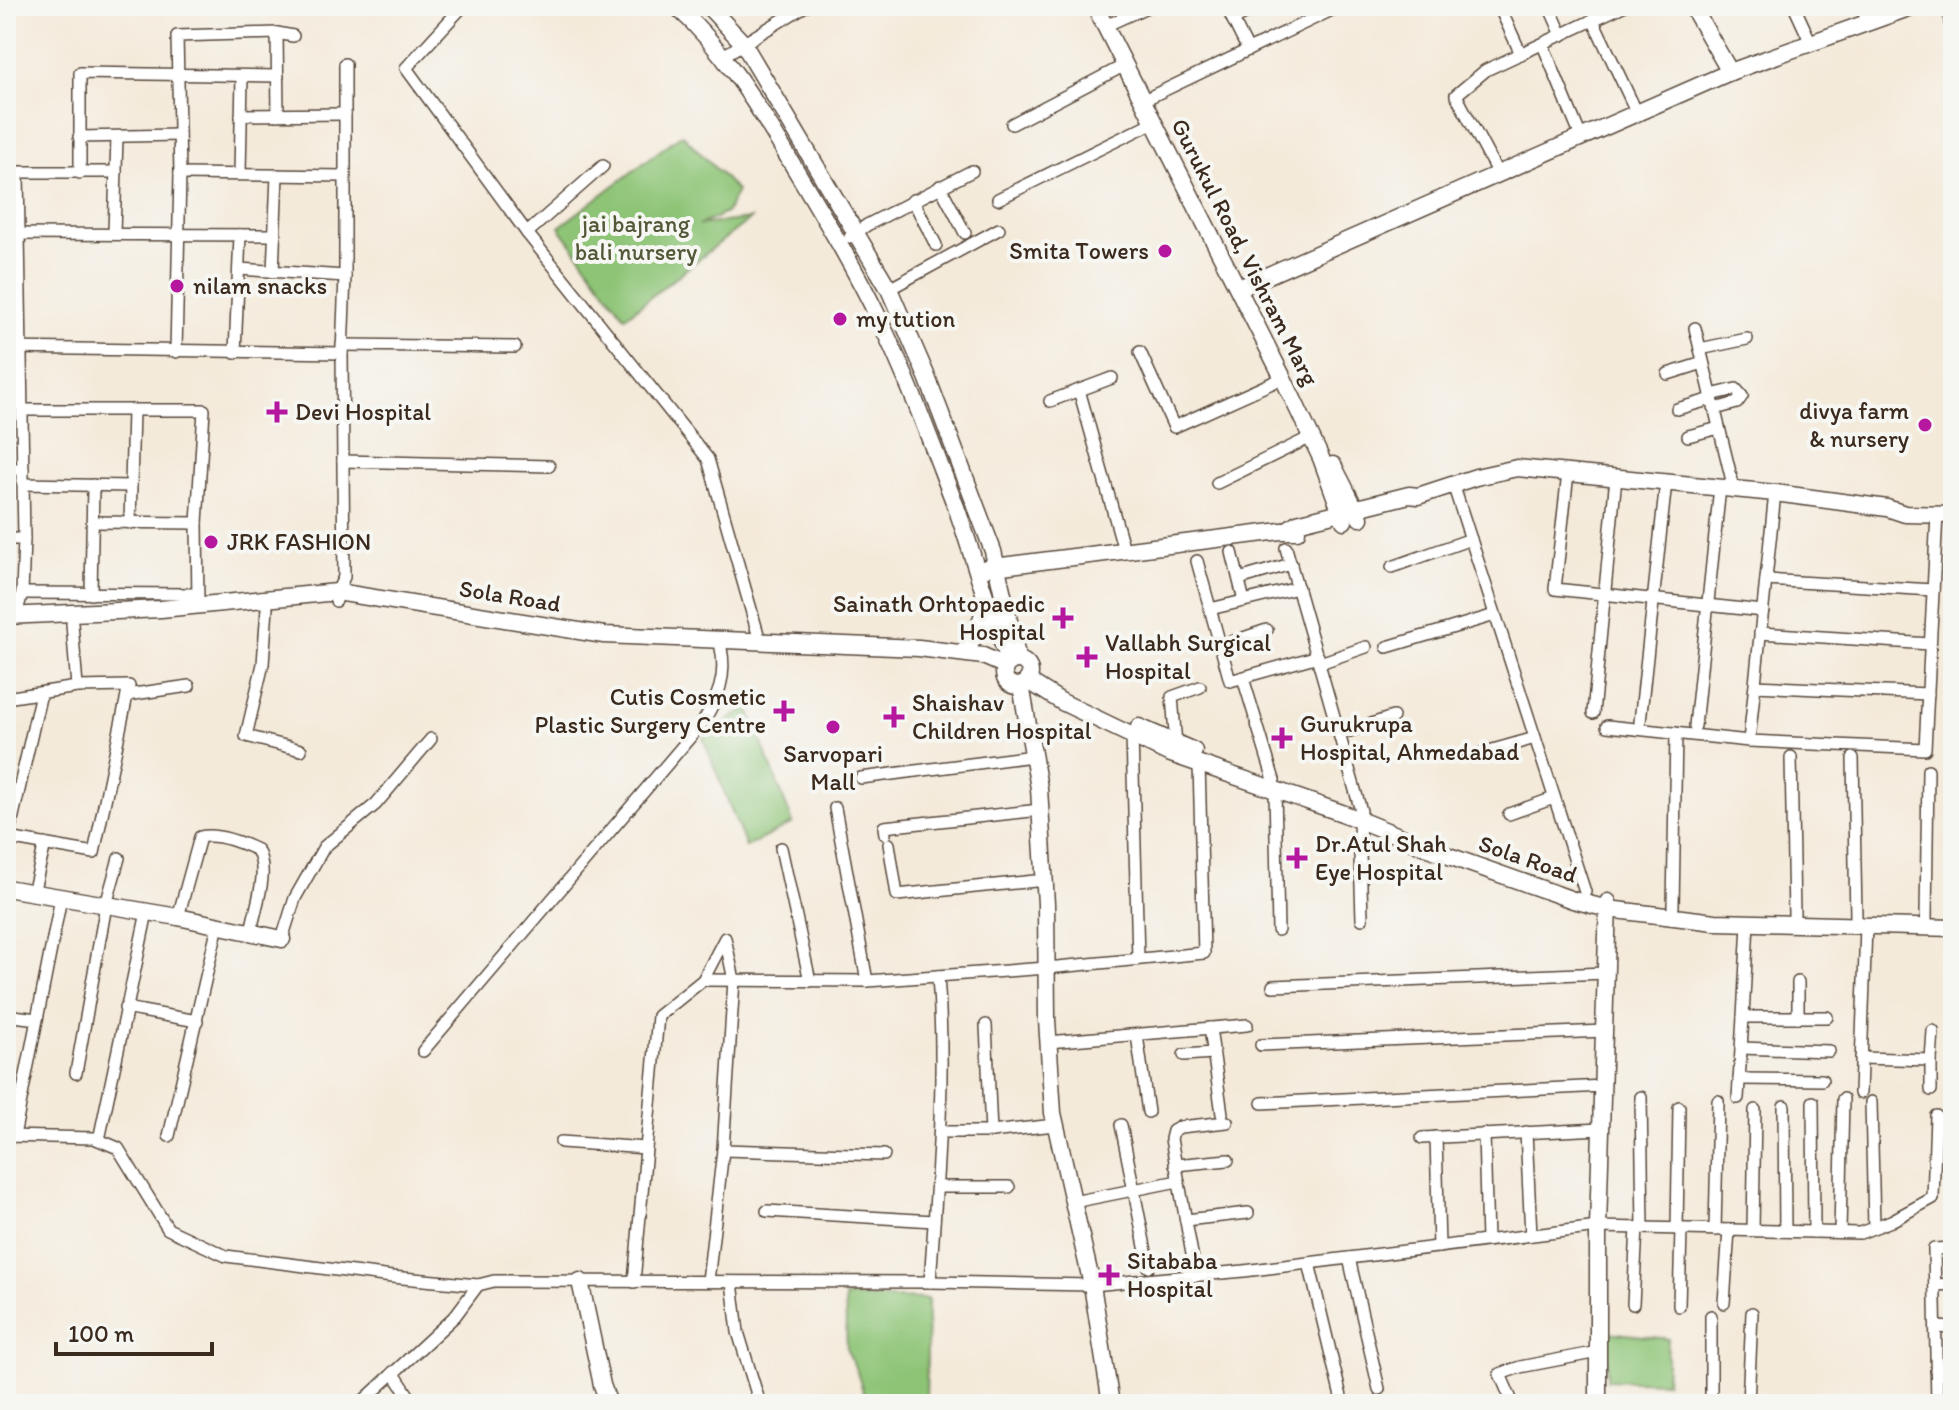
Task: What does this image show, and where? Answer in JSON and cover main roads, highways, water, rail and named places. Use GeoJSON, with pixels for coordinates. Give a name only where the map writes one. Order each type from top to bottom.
{"type":"FeatureCollection","features":[{"type":"Feature","properties":{"kind":"place","name":"Smita Towers"},"geometry":{"type":"Point","coordinates":[1165,251]}},
{"type":"Feature","properties":{"kind":"place","name":"nilam snacks"},"geometry":{"type":"Point","coordinates":[177,286]}},
{"type":"Feature","properties":{"kind":"place","name":"my tution"},"geometry":{"type":"Point","coordinates":[840,319]}},
{"type":"Feature","properties":{"kind":"place","name":"Devi Hospital"},"geometry":{"type":"Point","coordinates":[277,412]}},
{"type":"Feature","properties":{"kind":"place","name":"divya farm & nursery"},"geometry":{"type":"Point","coordinates":[1925,425]}},
{"type":"Feature","properties":{"kind":"place","name":"JRK FASHION"},"geometry":{"type":"Point","coordinates":[211,542]}},
{"type":"Feature","properties":{"kind":"place","name":"Sainath Orhtopaedic Hospital"},"geometry":{"type":"Point","coordinates":[1063,618]}},
{"type":"Feature","properties":{"kind":"place","name":"Vallabh Surgical Hospital"},"geometry":{"type":"Point","coordinates":[1087,657]}},
{"type":"Feature","properties":{"kind":"place","name":"Cutis Cosmetic Plastic Surgery Centre"},"geometry":{"type":"Point","coordinates":[784,711]}},
{"type":"Feature","properties":{"kind":"place","name":"Shaishav Children Hospital"},"geometry":{"type":"Point","coordinates":[894,717]}},
{"type":"Feature","properties":{"kind":"place","name":"Sarvopari Mall"},"geometry":{"type":"Point","coordinates":[833,727]}},
{"type":"Feature","properties":{"kind":"place","name":"Gurukrupa Hospital, Ahmedabad"},"geometry":{"type":"Point","coordinates":[1282,738]}},
{"type":"Feature","properties":{"kind":"place","name":"Dr.Atul Shah Eye Hospital"},"geometry":{"type":"Point","coordinates":[1297,858]}},
{"type":"Feature","properties":{"kind":"place","name":"Sitababa Hospital"},"geometry":{"type":"Point","coordinates":[1109,1275]}},
{"type":"Feature","properties":{"kind":"park label","name":"jai bajrang bali nursery"},"geometry":{"type":"Point","coordinates":[636,238]}}]}
